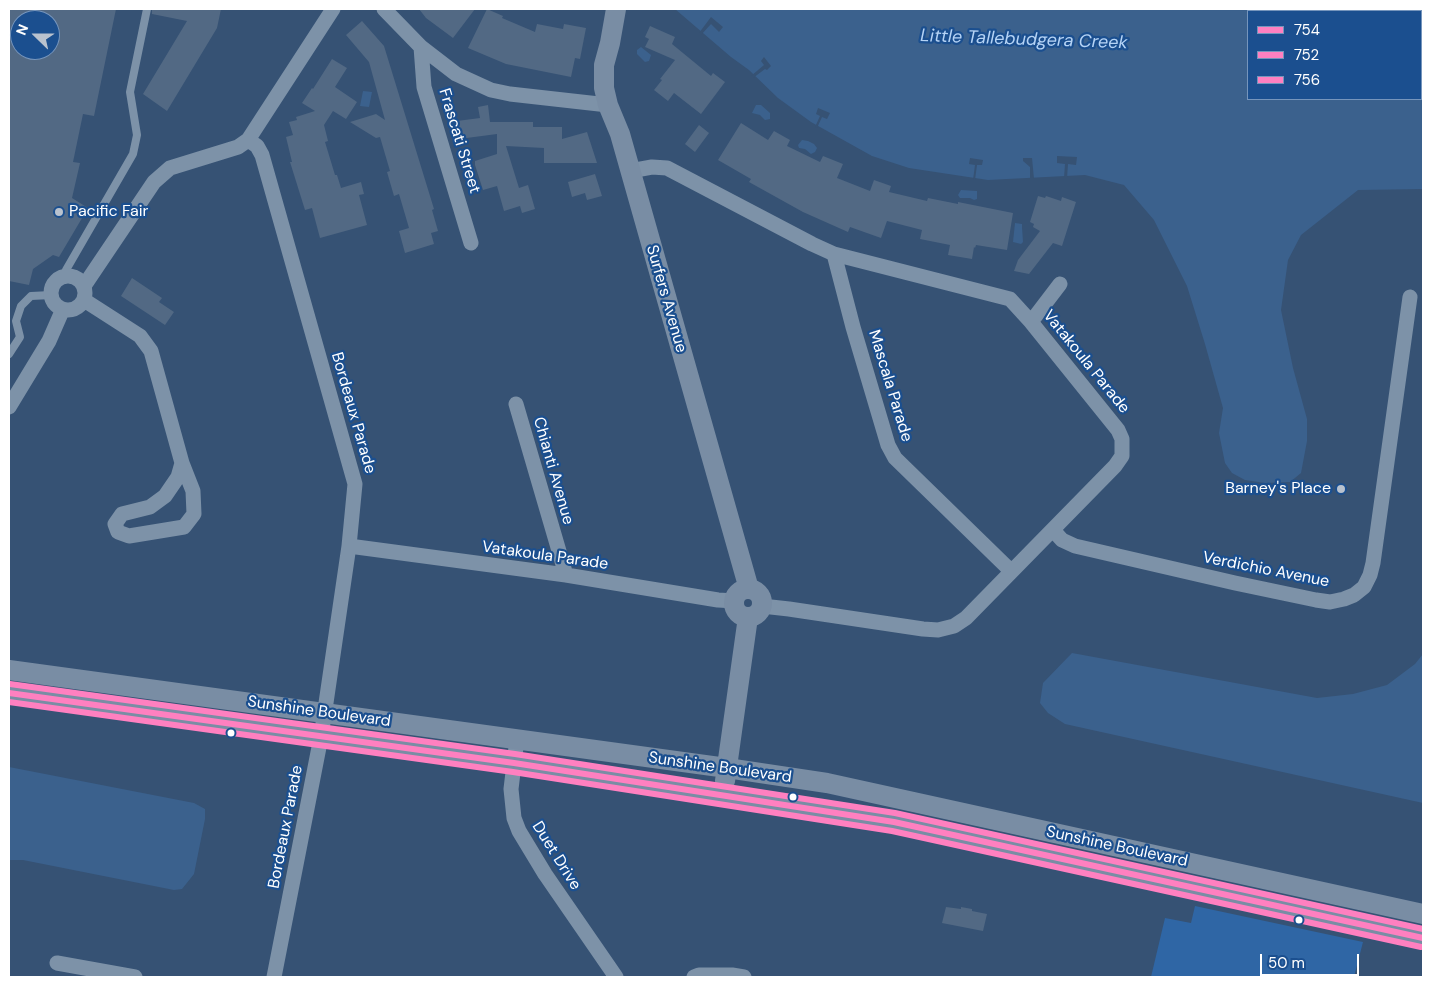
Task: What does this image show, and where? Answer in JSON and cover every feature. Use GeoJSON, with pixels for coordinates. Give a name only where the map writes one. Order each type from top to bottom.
{"type":"FeatureCollection","features":[{"type":"Feature","properties":{"kind":"main road","name":"Surfers Avenue"},"geometry":{"type":"LineString","coordinates":[[616,14],[603,71],[604,88],[608,105],[620,134],[742,595]]}},
{"type":"Feature","properties":{"kind":"main road"},"geometry":{"type":"LineString","coordinates":[[723,796],[755,612],[743,616],[736,609],[742,595]]}},
{"type":"Feature","properties":{"kind":"main road","name":"Sunshine Boulevard"},"geometry":{"type":"LineString","coordinates":[[9,670],[827,783],[1423,914]]}},
{"type":"Feature","properties":{"kind":"main road","name":"Sunshine Boulevard"},"geometry":{"type":"LineString","coordinates":[[9,692],[514,763],[894,822],[1423,938]]}},
{"type":"Feature","properties":{"kind":"street"},"geometry":{"type":"LineString","coordinates":[[182,463],[178,477],[165,496],[150,507],[122,514],[116,524],[118,532],[129,536],[184,527],[194,514],[193,491],[182,463],[151,351],[140,336],[84,293],[76,278],[66,276],[53,285],[51,295],[55,304],[63,310],[73,310],[82,304],[84,293],[154,182],[170,168],[238,147],[248,140],[333,9]]}},
{"type":"Feature","properties":{"kind":"street"},"geometry":{"type":"LineString","coordinates":[[384,9],[421,47],[456,74],[491,90],[510,94],[608,105]]}},
{"type":"Feature","properties":{"kind":"street","name":"Frascati Street"},"geometry":{"type":"LineString","coordinates":[[421,47],[424,87],[471,243]]}},
{"type":"Feature","properties":{"kind":"street","name":"Bordeaux Parade"},"geometry":{"type":"LineString","coordinates":[[248,140],[257,146],[262,155],[355,484],[349,546],[321,737],[274,977]]}},
{"type":"Feature","properties":{"kind":"street","name":"Vatakoula Parade"},"geometry":{"type":"LineString","coordinates":[[630,171],[652,167],[668,168],[834,254],[1010,300],[1031,322],[1118,430],[1122,439],[1122,456],[1115,466],[966,618],[954,626],[938,630],[755,612]]}},
{"type":"Feature","properties":{"kind":"street","name":"Mascala Parade"},"geometry":{"type":"LineString","coordinates":[[834,254],[853,327],[888,445],[895,458],[1011,572]]}},
{"type":"Feature","properties":{"kind":"street"},"geometry":{"type":"LineString","coordinates":[[1031,322],[1060,284]]}},
{"type":"Feature","properties":{"kind":"street","name":"Verdichio Avenue"},"geometry":{"type":"LineString","coordinates":[[1053,530],[1062,540],[1075,546],[1271,591],[1330,602],[1354,595],[1364,587],[1373,563],[1410,297]]}},
{"type":"Feature","properties":{"kind":"street"},"geometry":{"type":"LineString","coordinates":[[9,407],[49,341],[63,310]]}},
{"type":"Feature","properties":{"kind":"street","name":"Chianti Avenue"},"geometry":{"type":"LineString","coordinates":[[516,404],[566,576]]}},
{"type":"Feature","properties":{"kind":"street","name":"Vatakoula Parade"},"geometry":{"type":"LineString","coordinates":[[349,546],[566,576],[718,600],[742,595]]}},
{"type":"Feature","properties":{"kind":"street","name":"Duet Drive"},"geometry":{"type":"LineString","coordinates":[[517,739],[511,789],[514,818],[519,831],[544,874],[616,977]]}},
{"type":"Feature","properties":{"kind":"street"},"geometry":{"type":"LineString","coordinates":[[57,963],[134,977]]}},
{"type":"Feature","properties":{"kind":"street"},"geometry":{"type":"LineString","coordinates":[[694,977],[699,975],[732,975],[744,977]]}},
{"type":"Feature","properties":{"kind":"lane"},"geometry":{"type":"LineString","coordinates":[[66,276],[66,270],[133,154],[138,134],[130,92],[147,9]]}},
{"type":"Feature","properties":{"kind":"lane"},"geometry":{"type":"LineString","coordinates":[[9,354],[20,337],[16,321],[20,306],[31,296],[51,295]]}},
{"type":"Feature","properties":{"kind":"shaded area"},"geometry":{"type":"Polygon","coordinates":[[[1195,906],[1363,942],[1354,977],[1151,977],[1165,918],[1191,923],[1195,906]]]}},
{"type":"Feature","properties":{"kind":"water","name":"Little Tallebudgera Creek"},"geometry":{"type":"Polygon","coordinates":[[[675,9],[1370,10],[1247,10],[1247,100],[1422,100],[1423,39],[1423,189],[1358,190],[1301,235],[1288,260],[1281,310],[1293,368],[1307,419],[1307,441],[1301,473],[1290,482],[1265,483],[1245,480],[1232,473],[1225,463],[1219,433],[1223,408],[1187,286],[1154,220],[1124,185],[1085,175],[988,180],[909,168],[872,156],[811,122],[778,98],[749,70],[675,9]]]}},
{"type":"Feature","properties":{"kind":"water"},"geometry":{"type":"Polygon","coordinates":[[[641,47],[651,55],[649,61],[645,62],[637,54],[637,50],[641,47]]]}},
{"type":"Feature","properties":{"kind":"water"},"geometry":{"type":"Polygon","coordinates":[[[363,91],[372,92],[369,107],[360,106],[363,91]]]}},
{"type":"Feature","properties":{"kind":"water"},"geometry":{"type":"Polygon","coordinates":[[[756,105],[761,105],[770,113],[770,119],[765,120],[760,115],[752,113],[756,105]]]}},
{"type":"Feature","properties":{"kind":"water"},"geometry":{"type":"Polygon","coordinates":[[[802,140],[814,144],[817,148],[815,152],[811,154],[805,149],[799,148],[798,145],[802,140]]]}},
{"type":"Feature","properties":{"kind":"water"},"geometry":{"type":"Polygon","coordinates":[[[961,190],[977,191],[977,199],[960,198],[958,195],[961,190]]]}},
{"type":"Feature","properties":{"kind":"water"},"geometry":{"type":"Polygon","coordinates":[[[1015,223],[1022,224],[1023,242],[1021,244],[1013,242],[1015,223]]]}},
{"type":"Feature","properties":{"kind":"water"},"geometry":{"type":"Polygon","coordinates":[[[1072,653],[1317,698],[1353,694],[1387,685],[1415,664],[1423,654],[1423,803],[1065,724],[1048,713],[1040,703],[1043,683],[1072,653]]]}},
{"type":"Feature","properties":{"kind":"water"},"geometry":{"type":"Polygon","coordinates":[[[9,767],[194,803],[205,809],[205,819],[194,874],[182,889],[174,890],[23,860],[9,860],[9,767]]]}},
{"type":"Feature","properties":{"kind":"pier"},"geometry":{"type":"Polygon","coordinates":[[[711,17],[723,27],[719,32],[711,24],[701,35],[699,33],[711,17]]]}},
{"type":"Feature","properties":{"kind":"pier"},"geometry":{"type":"Polygon","coordinates":[[[764,57],[771,66],[753,78],[751,76],[764,65],[761,61],[764,57]]]}},
{"type":"Feature","properties":{"kind":"pier"},"geometry":{"type":"Polygon","coordinates":[[[818,108],[830,113],[827,119],[822,117],[817,128],[815,127],[820,116],[816,114],[818,108]]]}},
{"type":"Feature","properties":{"kind":"pier"},"geometry":{"type":"Polygon","coordinates":[[[1057,156],[1077,157],[1076,165],[1068,164],[1067,178],[1064,178],[1065,164],[1057,163],[1057,156]]]}},
{"type":"Feature","properties":{"kind":"pier"},"geometry":{"type":"Polygon","coordinates":[[[970,158],[983,160],[982,165],[977,165],[975,180],[973,180],[975,165],[969,164],[970,158]]]}},
{"type":"Feature","properties":{"kind":"pier"},"geometry":{"type":"Polygon","coordinates":[[[1023,158],[1032,158],[1034,179],[1030,179],[1030,167],[1023,161],[1023,158]]]}},
{"type":"Feature","properties":{"kind":"building"},"geometry":{"type":"Polygon","coordinates":[[[9,9],[116,9],[94,116],[83,114],[73,162],[80,163],[72,198],[88,208],[59,257],[53,255],[33,269],[29,285],[9,281],[9,9]]]}},
{"type":"Feature","properties":{"kind":"building"},"geometry":{"type":"Polygon","coordinates":[[[152,9],[221,9],[217,28],[167,111],[143,94],[187,21],[152,14],[152,9]]]}},
{"type":"Feature","properties":{"kind":"building"},"geometry":{"type":"Polygon","coordinates":[[[419,9],[475,9],[453,38],[426,18],[419,9]]]}},
{"type":"Feature","properties":{"kind":"building"},"geometry":{"type":"Polygon","coordinates":[[[487,9],[503,16],[502,18],[535,32],[537,24],[563,29],[564,24],[586,28],[580,59],[575,58],[571,77],[506,64],[468,48],[487,9]]]}},
{"type":"Feature","properties":{"kind":"building"},"geometry":{"type":"Polygon","coordinates":[[[362,21],[384,46],[434,209],[432,210],[438,231],[431,233],[434,244],[405,253],[399,231],[409,228],[399,194],[394,196],[387,172],[390,171],[380,137],[376,138],[350,122],[376,114],[385,120],[369,62],[346,35],[362,21]]]}},
{"type":"Feature","properties":{"kind":"building"},"geometry":{"type":"Polygon","coordinates":[[[650,26],[675,37],[672,44],[711,76],[713,73],[725,82],[701,114],[674,93],[668,101],[654,90],[675,60],[645,47],[649,39],[645,37],[650,26]]]}},
{"type":"Feature","properties":{"kind":"building"},"geometry":{"type":"Polygon","coordinates":[[[332,59],[347,68],[335,87],[357,102],[346,119],[333,111],[324,125],[328,141],[325,142],[341,188],[361,182],[364,194],[359,195],[367,225],[320,238],[312,208],[305,210],[290,162],[292,162],[286,137],[293,135],[289,122],[297,120],[296,117],[315,111],[302,103],[332,59]]]}},
{"type":"Feature","properties":{"kind":"building"},"geometry":{"type":"Polygon","coordinates":[[[488,105],[490,122],[533,122],[533,127],[562,127],[562,139],[587,132],[597,163],[544,163],[544,148],[506,146],[519,188],[528,185],[535,209],[522,213],[520,206],[504,211],[497,186],[483,190],[475,165],[475,161],[497,154],[497,134],[459,139],[457,121],[480,118],[478,107],[488,105]]]}},
{"type":"Feature","properties":{"kind":"building"},"geometry":{"type":"Polygon","coordinates":[[[741,123],[768,140],[774,131],[790,140],[787,146],[820,162],[823,156],[843,164],[837,178],[870,191],[874,180],[891,186],[889,192],[927,201],[928,198],[958,204],[958,202],[1013,213],[1007,250],[976,245],[972,259],[948,255],[950,245],[920,239],[922,230],[887,221],[881,238],[850,227],[848,232],[803,212],[749,182],[751,179],[718,160],[741,123]]]}},
{"type":"Feature","properties":{"kind":"building"},"geometry":{"type":"Polygon","coordinates":[[[699,125],[709,133],[695,152],[685,144],[699,125]]]}},
{"type":"Feature","properties":{"kind":"building"},"geometry":{"type":"Polygon","coordinates":[[[595,174],[602,196],[587,200],[585,193],[572,197],[568,182],[595,174]]]}},
{"type":"Feature","properties":{"kind":"building"},"geometry":{"type":"Polygon","coordinates":[[[1038,196],[1045,198],[1046,196],[1061,201],[1062,197],[1076,202],[1062,246],[1053,243],[1029,274],[1014,271],[1018,260],[1040,231],[1033,227],[1034,224],[1030,222],[1038,196]]]}},
{"type":"Feature","properties":{"kind":"building"},"geometry":{"type":"Polygon","coordinates":[[[132,278],[162,298],[159,302],[174,312],[165,325],[121,296],[132,278]]]}},
{"type":"Feature","properties":{"kind":"building"},"geometry":{"type":"Polygon","coordinates":[[[946,907],[961,909],[961,907],[987,914],[983,931],[942,923],[946,907]]]}},
{"type":"Feature","properties":{"kind":"transit line","name":"756"},"geometry":{"type":"LineString","coordinates":[[10,684],[515,754],[895,813],[1423,929]]}},
{"type":"Feature","properties":{"kind":"transit line","name":"754"},"geometry":{"type":"LineString","coordinates":[[9,693],[514,763],[894,822],[1423,938]]}},
{"type":"Feature","properties":{"kind":"transit line","name":"752"},"geometry":{"type":"LineString","coordinates":[[9,702],[513,772],[892,831],[1421,947]]}},
{"type":"Feature","properties":{"kind":"place","name":"Pacific Fair"},"geometry":{"type":"Point","coordinates":[59,212]}},
{"type":"Feature","properties":{"kind":"place","name":"Barney's Place"},"geometry":{"type":"Point","coordinates":[1341,489]}}]}
